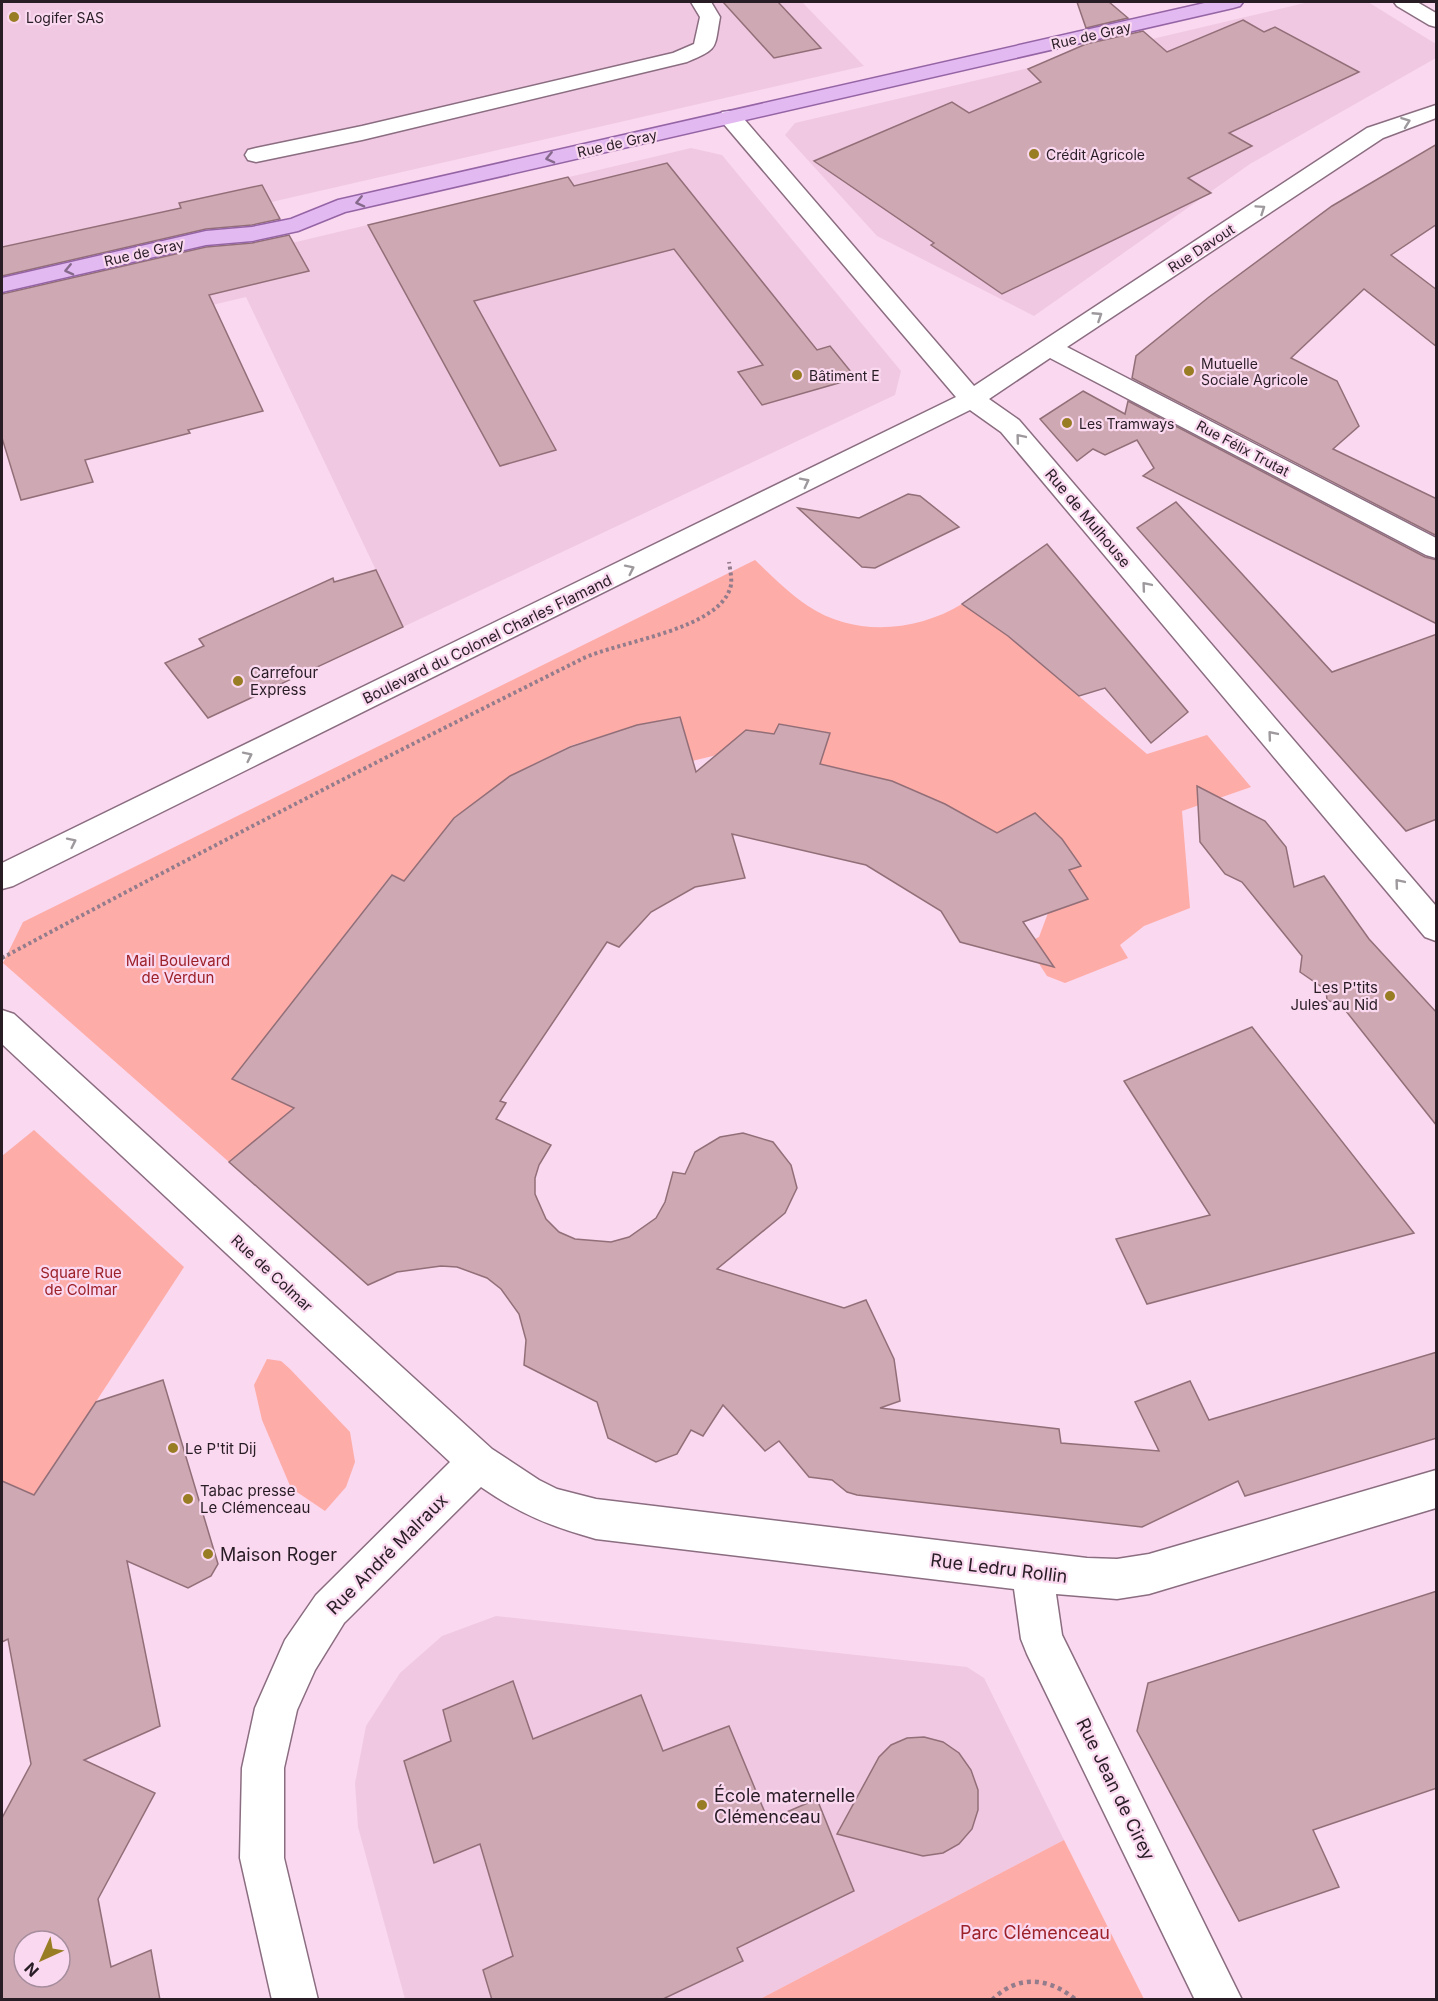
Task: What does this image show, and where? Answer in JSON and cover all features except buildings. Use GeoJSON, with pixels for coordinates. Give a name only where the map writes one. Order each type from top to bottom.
{"type":"FeatureCollection","features":[{"type":"Feature","properties":{"kind":"main road","name":"Rue de Gray"},"geometry":{"type":"LineString","coordinates":[[2,285],[206,238],[252,234],[298,224],[338,207],[1233,2]]}},
{"type":"Feature","properties":{"kind":"street"},"geometry":{"type":"LineString","coordinates":[[256,154],[362,133],[680,58],[704,46],[710,17],[701,2]]}},
{"type":"Feature","properties":{"kind":"street"},"geometry":{"type":"LineString","coordinates":[[1404,2],[1437,21]]}},
{"type":"Feature","properties":{"kind":"street","name":"Rue Davout"},"geometry":{"type":"LineString","coordinates":[[972,399],[1375,133],[1437,111]]}},
{"type":"Feature","properties":{"kind":"street","name":"Rue de Mulhouse"},"geometry":{"type":"LineString","coordinates":[[730,117],[972,399],[1010,426],[1437,928]]}},
{"type":"Feature","properties":{"kind":"street","name":"Rue Félix Trutat"},"geometry":{"type":"LineString","coordinates":[[1049,348],[1437,549]]}},
{"type":"Feature","properties":{"kind":"street","name":"Boulevard du Colonel Charles Flamand"},"geometry":{"type":"LineString","coordinates":[[6,875],[707,532],[972,399]]}},
{"type":"Feature","properties":{"kind":"street","name":"Rue de Colmar"},"geometry":{"type":"LineString","coordinates":[[2,1024],[478,1462],[525,1494],[553,1508]]}},
{"type":"Feature","properties":{"kind":"street","name":"Rue André Malraux"},"geometry":{"type":"LineString","coordinates":[[295,2000],[262,1858],[263,1768],[276,1708],[300,1655],[330,1609],[478,1462]]}},
{"type":"Feature","properties":{"kind":"street","name":"Rue Ledru Rollin"},"geometry":{"type":"LineString","coordinates":[[553,1508],[596,1519],[1032,1572],[1117,1580],[1149,1574],[1437,1489]]}},
{"type":"Feature","properties":{"kind":"street","name":"Rue Jean de Cirey"},"geometry":{"type":"LineString","coordinates":[[1032,1572],[1042,1638],[1219,2000]]}},
{"type":"Feature","properties":{"kind":"path"},"geometry":{"type":"LineString","coordinates":[[2,958],[417,742],[604,648],[691,624],[716,611],[731,591],[733,572],[729,562]]}},
{"type":"Feature","properties":{"kind":"path"},"geometry":{"type":"LineString","coordinates":[[992,2000],[1010,1985],[1029,1980],[1050,1983],[1069,1992],[1076,2000]]}},
{"type":"Feature","properties":{"kind":"shaded area"},"geometry":{"type":"Polygon","coordinates":[[[2,2],[802,2],[864,66],[2,264],[2,2]]]}},
{"type":"Feature","properties":{"kind":"shaded area","name":"Crédit Agricole"},"geometry":{"type":"Polygon","coordinates":[[[1309,2],[1368,2],[1436,44],[1436,58],[1250,164],[1034,316],[877,236],[785,135],[795,123],[1309,2]]]}},
{"type":"Feature","properties":{"kind":"shaded area"},"geometry":{"type":"Polygon","coordinates":[[[691,148],[722,155],[901,371],[895,395],[403,627],[246,297],[158,318],[141,279],[691,148]]]}},
{"type":"Feature","properties":{"kind":"shaded area","name":"École maternelle Clémenceau"},"geometry":{"type":"Polygon","coordinates":[[[496,1616],[967,1667],[984,1678],[1064,1840],[760,1999],[405,1999],[358,1827],[355,1783],[366,1726],[400,1673],[442,1636],[496,1616]]]}},
{"type":"Feature","properties":{"kind":"green space","name":"Mail Boulevard de Verdun"},"geometry":{"type":"Polygon","coordinates":[[[755,560],[808,606],[845,623],[885,627],[905,625],[944,613],[962,604],[1008,636],[1147,754],[1207,735],[1251,787],[1182,811],[1190,908],[1144,926],[1120,945],[1128,958],[1065,983],[1047,976],[1034,956],[1039,946],[1035,939],[1039,937],[1048,913],[1088,899],[1069,870],[1080,866],[1062,839],[1035,813],[997,833],[945,804],[892,781],[820,764],[830,733],[779,724],[771,742],[692,761],[637,725],[570,746],[510,776],[454,818],[404,881],[391,875],[232,1079],[294,1108],[229,1162],[3,963],[23,922],[755,560]]]}},
{"type":"Feature","properties":{"kind":"green space","name":"Square Rue de Colmar"},"geometry":{"type":"Polygon","coordinates":[[[34,1130],[184,1267],[35,1495],[2,1481],[2,1156],[34,1130]]]}},
{"type":"Feature","properties":{"kind":"green space"},"geometry":{"type":"Polygon","coordinates":[[[267,1359],[281,1361],[350,1432],[355,1462],[346,1487],[325,1511],[291,1488],[262,1420],[254,1385],[267,1359]]]}},
{"type":"Feature","properties":{"kind":"green space","name":"Parc Clémenceau"},"geometry":{"type":"Polygon","coordinates":[[[1064,1840],[1144,1999],[760,1999],[1064,1840]]]}},
{"type":"Feature","properties":{"kind":"place","name":"Logifer SAS"},"geometry":{"type":"Point","coordinates":[14,17]}},
{"type":"Feature","properties":{"kind":"place","name":"Crédit Agricole"},"geometry":{"type":"Point","coordinates":[1034,154]}},
{"type":"Feature","properties":{"kind":"place","name":"Mutuelle Sociale Agricole"},"geometry":{"type":"Point","coordinates":[1189,371]}},
{"type":"Feature","properties":{"kind":"place","name":"Bâtiment E"},"geometry":{"type":"Point","coordinates":[797,375]}},
{"type":"Feature","properties":{"kind":"place","name":"Les Tramways"},"geometry":{"type":"Point","coordinates":[1067,423]}},
{"type":"Feature","properties":{"kind":"place","name":"Carrefour Express"},"geometry":{"type":"Point","coordinates":[238,681]}},
{"type":"Feature","properties":{"kind":"place","name":"Les P'tits Jules au Nid"},"geometry":{"type":"Point","coordinates":[1390,996]}},
{"type":"Feature","properties":{"kind":"place","name":"Le P'tit Dij"},"geometry":{"type":"Point","coordinates":[173,1448]}},
{"type":"Feature","properties":{"kind":"place","name":"Tabac presse Le Clémenceau"},"geometry":{"type":"Point","coordinates":[188,1499]}},
{"type":"Feature","properties":{"kind":"place","name":"Maison Roger"},"geometry":{"type":"Point","coordinates":[208,1554]}},
{"type":"Feature","properties":{"kind":"place","name":"École maternelle Clémenceau"},"geometry":{"type":"Point","coordinates":[702,1805]}}]}
